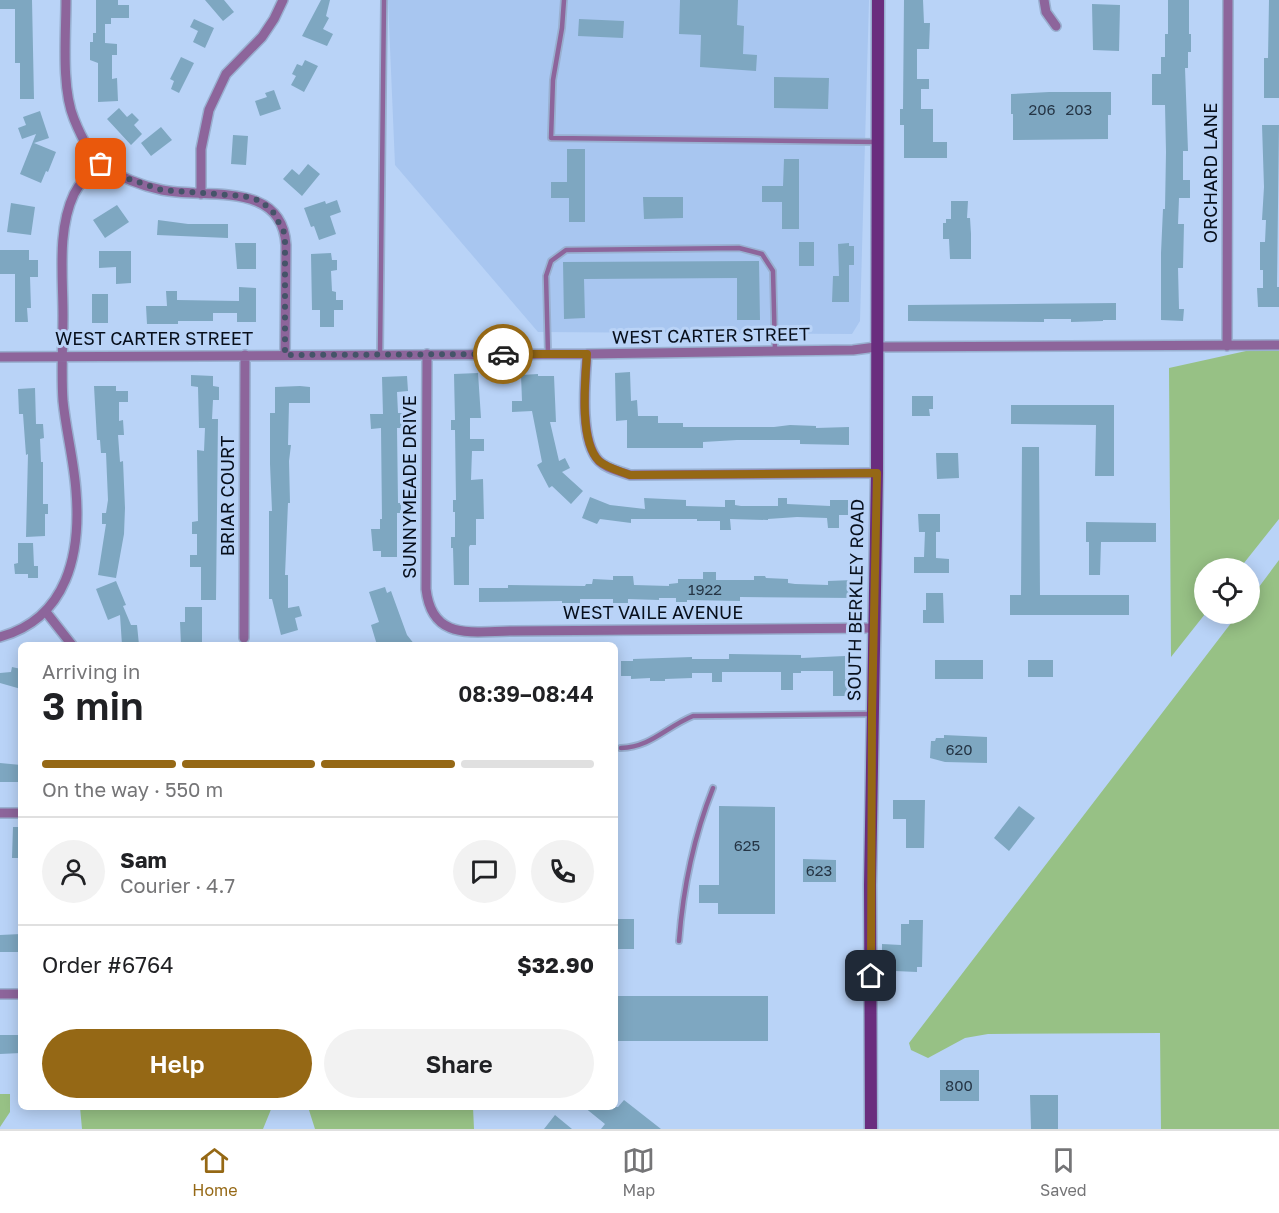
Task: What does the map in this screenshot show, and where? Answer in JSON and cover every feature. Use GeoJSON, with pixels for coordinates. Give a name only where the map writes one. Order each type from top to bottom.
{"type":"FeatureCollection","features":[{"type":"Feature","properties":{"kind":"street"},"geometry":{"type":"LineString","coordinates":[[66,0],[67,93],[73,118],[101,164],[120,176],[162,190],[243,196],[261,201],[279,220],[285,234],[286,244],[285,355]]}},
{"type":"Feature","properties":{"kind":"street"},"geometry":{"type":"LineString","coordinates":[[201,194],[201,149],[209,110],[226,74],[262,37],[283,0]]}},
{"type":"Feature","properties":{"kind":"street","name":"SOUTH BERKLEY ROAD"},"geometry":{"type":"LineString","coordinates":[[871,1129],[872,714],[877,473],[878,0]]}},
{"type":"Feature","properties":{"kind":"street"},"geometry":{"type":"LineString","coordinates":[[1044,0],[1046,12],[1056,26]]}},
{"type":"Feature","properties":{"kind":"street","name":"ORCHARD LANE"},"geometry":{"type":"LineString","coordinates":[[1227,346],[1228,0]]}},
{"type":"Feature","properties":{"kind":"street"},"geometry":{"type":"LineString","coordinates":[[0,638],[29,625],[46,612],[57,598],[69,574],[77,534],[76,491],[63,401],[63,232],[73,196],[81,181],[101,164]]}},
{"type":"Feature","properties":{"kind":"street","name":"WEST CARTER STREET"},"geometry":{"type":"LineString","coordinates":[[0,357],[587,354],[853,350],[876,347],[1279,345]]}},
{"type":"Feature","properties":{"kind":"street","name":"SUNNYMEADE DRIVE"},"geometry":{"type":"LineString","coordinates":[[427,354],[426,589],[428,603],[435,619]]}},
{"type":"Feature","properties":{"kind":"street"},"geometry":{"type":"LineString","coordinates":[[587,354],[586,431],[592,451],[599,461],[608,467],[630,475],[877,473]]}},
{"type":"Feature","properties":{"kind":"street","name":"BRIAR COURT"},"geometry":{"type":"LineString","coordinates":[[244,638],[245,355]]}},
{"type":"Feature","properties":{"kind":"street"},"geometry":{"type":"LineString","coordinates":[[46,612],[70,642]]}},
{"type":"Feature","properties":{"kind":"street","name":"WEST VAILE AVENUE"},"geometry":{"type":"LineString","coordinates":[[435,619],[444,626],[456,630],[875,628]]}},
{"type":"Feature","properties":{"kind":"street"},"geometry":{"type":"LineString","coordinates":[[0,813],[18,813]]}},
{"type":"Feature","properties":{"kind":"street"},"geometry":{"type":"LineString","coordinates":[[0,994],[18,994]]}},
{"type":"Feature","properties":{"kind":"lane"},"geometry":{"type":"LineString","coordinates":[[380,355],[384,0]]}},
{"type":"Feature","properties":{"kind":"lane"},"geometry":{"type":"LineString","coordinates":[[564,0],[562,28],[553,80],[551,138],[878,142]]}},
{"type":"Feature","properties":{"kind":"lane"},"geometry":{"type":"LineString","coordinates":[[548,354],[546,276],[551,261],[566,250],[739,248],[762,254],[773,271],[775,351]]}},
{"type":"Feature","properties":{"kind":"lane"},"geometry":{"type":"LineString","coordinates":[[621,748],[632,748],[645,744],[693,716],[872,714]]}},
{"type":"Feature","properties":{"kind":"lane"},"geometry":{"type":"LineString","coordinates":[[679,941],[682,910],[692,861],[705,809],[713,788]]}},
{"type":"Feature","properties":{"kind":"shaded area"},"geometry":{"type":"Polygon","coordinates":[[[388,0],[869,0],[860,321],[852,334],[538,332],[395,165],[388,0]]]}},
{"type":"Feature","properties":{"kind":"green space"},"geometry":{"type":"Polygon","coordinates":[[[1246,351],[1279,351],[1279,519],[1248,558],[1194,558],[1194,624],[1197,624],[1171,657],[1169,368],[1246,351]]]}},
{"type":"Feature","properties":{"kind":"green space"},"geometry":{"type":"Polygon","coordinates":[[[1279,560],[1279,1129],[1161,1129],[1160,1033],[988,1034],[965,1038],[928,1058],[911,1050],[909,1043],[1230,624],[1260,624],[1260,586],[1279,560]]]}},
{"type":"Feature","properties":{"kind":"green space"},"geometry":{"type":"Polygon","coordinates":[[[0,1094],[10,1094],[10,1112],[0,1127],[0,1094]]]}},
{"type":"Feature","properties":{"kind":"green space"},"geometry":{"type":"Polygon","coordinates":[[[80,1110],[271,1110],[263,1129],[82,1129],[80,1110]]]}},
{"type":"Feature","properties":{"kind":"green space"},"geometry":{"type":"Polygon","coordinates":[[[309,1110],[473,1110],[474,1129],[315,1129],[309,1110]]]}},
{"type":"Feature","properties":{"kind":"building"},"geometry":{"type":"Polygon","coordinates":[[[0,0],[32,0],[34,99],[20,99],[20,63],[15,63],[15,9],[0,9],[0,0]]]}},
{"type":"Feature","properties":{"kind":"building"},"geometry":{"type":"Polygon","coordinates":[[[96,0],[118,0],[118,5],[129,5],[129,18],[111,18],[111,24],[105,24],[105,43],[117,44],[117,55],[112,55],[112,79],[117,78],[118,101],[98,102],[98,63],[90,60],[90,42],[93,42],[93,33],[96,33],[96,0]]]}},
{"type":"Feature","properties":{"kind":"building"},"geometry":{"type":"Polygon","coordinates":[[[205,0],[224,0],[234,12],[223,21],[205,0]]]}},
{"type":"Feature","properties":{"kind":"building"},"geometry":{"type":"Polygon","coordinates":[[[321,0],[330,0],[326,16],[329,18],[323,29],[333,34],[327,46],[302,36],[321,0]]]}},
{"type":"Feature","properties":{"kind":"building"},"geometry":{"type":"Polygon","coordinates":[[[680,0],[738,0],[737,25],[744,26],[743,54],[757,55],[756,71],[700,67],[701,35],[679,34],[680,0]]]}},
{"type":"Feature","properties":{"kind":"building"},"geometry":{"type":"Polygon","coordinates":[[[904,0],[923,0],[924,23],[930,23],[929,49],[917,49],[917,79],[929,79],[929,89],[921,89],[921,109],[933,109],[933,142],[947,142],[947,158],[904,158],[904,125],[900,125],[900,109],[903,109],[904,0]]]}},
{"type":"Feature","properties":{"kind":"building"},"geometry":{"type":"Polygon","coordinates":[[[1168,0],[1189,0],[1189,34],[1191,34],[1191,52],[1188,52],[1188,68],[1185,68],[1188,151],[1183,151],[1183,180],[1190,180],[1190,198],[1179,198],[1178,224],[1184,224],[1183,268],[1178,268],[1179,309],[1184,309],[1183,321],[1161,320],[1161,253],[1163,209],[1165,209],[1165,105],[1152,105],[1152,74],[1161,74],[1161,57],[1165,57],[1168,0]]]}},
{"type":"Feature","properties":{"kind":"building"},"geometry":{"type":"Polygon","coordinates":[[[1269,0],[1279,0],[1279,98],[1264,98],[1264,58],[1268,58],[1269,0]]]}},
{"type":"Feature","properties":{"kind":"building"},"geometry":{"type":"Polygon","coordinates":[[[1092,4],[1120,5],[1119,51],[1093,50],[1092,4]]]}},
{"type":"Feature","properties":{"kind":"building"},"geometry":{"type":"Polygon","coordinates":[[[194,19],[214,28],[205,48],[193,42],[198,31],[190,27],[194,19]]]}},
{"type":"Feature","properties":{"kind":"building"},"geometry":{"type":"Polygon","coordinates":[[[579,19],[624,21],[623,38],[578,36],[579,19]]]}},
{"type":"Feature","properties":{"kind":"building"},"geometry":{"type":"Polygon","coordinates":[[[181,57],[194,63],[179,93],[171,89],[174,81],[170,79],[181,57]]]}},
{"type":"Feature","properties":{"kind":"building"},"geometry":{"type":"Polygon","coordinates":[[[305,60],[318,66],[304,92],[291,85],[296,76],[292,74],[297,64],[302,66],[305,60]]]}},
{"type":"Feature","properties":{"kind":"building"},"geometry":{"type":"Polygon","coordinates":[[[774,77],[829,78],[828,109],[774,108],[774,77]]]}},
{"type":"Feature","properties":{"kind":"building"},"geometry":{"type":"Polygon","coordinates":[[[274,90],[281,109],[260,116],[255,101],[267,97],[265,93],[274,90]]]}},
{"type":"Feature","properties":{"kind":"building"},"geometry":{"type":"Polygon","coordinates":[[[1111,92],[1108,139],[1013,140],[1011,94],[1111,92]]]}},
{"type":"Feature","properties":{"kind":"building"},"geometry":{"type":"Polygon","coordinates":[[[119,108],[127,117],[132,113],[139,120],[134,125],[142,134],[131,145],[107,119],[119,108]]]}},
{"type":"Feature","properties":{"kind":"building"},"geometry":{"type":"Polygon","coordinates":[[[40,111],[49,138],[34,143],[56,152],[41,183],[20,174],[36,134],[22,139],[18,128],[26,125],[23,117],[40,111]]]}},
{"type":"Feature","properties":{"kind":"building"},"geometry":{"type":"Polygon","coordinates":[[[1262,125],[1279,125],[1277,287],[1279,287],[1279,307],[1258,307],[1257,288],[1263,288],[1263,270],[1260,270],[1260,242],[1265,242],[1266,220],[1262,220],[1264,187],[1262,125]]]}},
{"type":"Feature","properties":{"kind":"building"},"geometry":{"type":"Polygon","coordinates":[[[161,127],[172,140],[151,156],[141,143],[161,127]]]}},
{"type":"Feature","properties":{"kind":"building"},"geometry":{"type":"Polygon","coordinates":[[[233,135],[248,136],[246,165],[231,164],[233,135]]]}},
{"type":"Feature","properties":{"kind":"building"},"geometry":{"type":"Polygon","coordinates":[[[567,149],[585,149],[585,222],[569,222],[569,198],[551,198],[551,182],[567,182],[567,149]]]}},
{"type":"Feature","properties":{"kind":"building"},"geometry":{"type":"Polygon","coordinates":[[[784,159],[799,159],[799,229],[782,229],[782,202],[762,202],[762,186],[783,186],[784,159]]]}},
{"type":"Feature","properties":{"kind":"building"},"geometry":{"type":"Polygon","coordinates":[[[308,164],[320,174],[302,196],[283,179],[292,169],[299,175],[308,164]]]}},
{"type":"Feature","properties":{"kind":"building"},"geometry":{"type":"Polygon","coordinates":[[[643,197],[683,197],[683,218],[644,219],[643,197]]]}},
{"type":"Feature","properties":{"kind":"building"},"geometry":{"type":"Polygon","coordinates":[[[337,200],[341,212],[330,216],[336,234],[319,240],[304,208],[325,201],[326,204],[337,200]]]}},
{"type":"Feature","properties":{"kind":"building"},"geometry":{"type":"Polygon","coordinates":[[[951,201],[968,201],[967,218],[970,218],[971,259],[950,259],[949,239],[943,239],[943,223],[946,223],[946,219],[951,219],[951,201]]]}},
{"type":"Feature","properties":{"kind":"building"},"geometry":{"type":"Polygon","coordinates":[[[11,203],[35,207],[31,235],[7,232],[11,203]]]}},
{"type":"Feature","properties":{"kind":"building"},"geometry":{"type":"Polygon","coordinates":[[[117,205],[129,222],[105,238],[93,220],[117,205]]]}},
{"type":"Feature","properties":{"kind":"building"},"geometry":{"type":"Polygon","coordinates":[[[158,220],[188,224],[228,224],[228,238],[157,235],[158,220]]]}},
{"type":"Feature","properties":{"kind":"building"},"geometry":{"type":"Polygon","coordinates":[[[799,242],[814,242],[814,266],[799,266],[799,242]]]}},
{"type":"Feature","properties":{"kind":"building"},"geometry":{"type":"Polygon","coordinates":[[[235,243],[256,243],[256,269],[237,269],[235,243]]]}},
{"type":"Feature","properties":{"kind":"building"},"geometry":{"type":"Polygon","coordinates":[[[849,243],[849,246],[854,246],[854,265],[849,265],[849,302],[832,302],[833,276],[839,276],[838,244],[849,243]]]}},
{"type":"Feature","properties":{"kind":"building"},"geometry":{"type":"Polygon","coordinates":[[[0,250],[29,250],[29,260],[38,260],[38,277],[30,277],[31,308],[27,308],[28,322],[15,322],[15,274],[0,274],[0,250]]]}},
{"type":"Feature","properties":{"kind":"building"},"geometry":{"type":"Polygon","coordinates":[[[99,251],[131,251],[131,283],[116,284],[116,267],[99,268],[99,251]]]}},
{"type":"Feature","properties":{"kind":"building"},"geometry":{"type":"Polygon","coordinates":[[[331,253],[332,260],[337,260],[337,270],[331,271],[332,291],[336,292],[336,300],[343,300],[343,310],[334,310],[334,327],[320,327],[320,310],[312,310],[311,254],[331,253]]]}},
{"type":"Feature","properties":{"kind":"building"},"geometry":{"type":"Polygon","coordinates":[[[759,261],[760,320],[737,320],[737,278],[584,279],[585,318],[564,319],[563,262],[759,261]]]}},
{"type":"Feature","properties":{"kind":"building"},"geometry":{"type":"Polygon","coordinates":[[[239,287],[256,288],[256,322],[237,322],[237,313],[213,313],[213,321],[147,324],[146,306],[167,306],[166,291],[177,291],[177,300],[239,301],[239,287]]]}},
{"type":"Feature","properties":{"kind":"building"},"geometry":{"type":"Polygon","coordinates":[[[92,294],[108,294],[108,323],[92,323],[92,294]]]}},
{"type":"Feature","properties":{"kind":"building"},"geometry":{"type":"Polygon","coordinates":[[[1116,303],[1116,320],[908,321],[908,305],[1116,303]]]}},
{"type":"Feature","properties":{"kind":"building"},"geometry":{"type":"Polygon","coordinates":[[[630,372],[631,401],[637,400],[638,416],[658,416],[658,423],[683,423],[683,427],[790,425],[816,426],[816,428],[849,427],[849,445],[800,444],[800,440],[737,440],[703,442],[703,448],[627,448],[627,420],[616,421],[615,373],[630,372]]]}},
{"type":"Feature","properties":{"kind":"building"},"geometry":{"type":"Polygon","coordinates":[[[478,373],[481,418],[470,418],[470,439],[484,439],[484,451],[472,451],[471,480],[483,479],[484,519],[476,519],[476,545],[469,547],[469,585],[454,585],[451,537],[455,537],[453,500],[456,500],[455,430],[451,430],[451,420],[455,420],[454,374],[478,373]]]}},
{"type":"Feature","properties":{"kind":"building"},"geometry":{"type":"Polygon","coordinates":[[[538,374],[538,376],[554,376],[556,422],[550,422],[559,461],[565,458],[570,468],[562,472],[583,491],[571,504],[552,486],[549,488],[537,465],[542,462],[532,411],[512,412],[512,401],[522,401],[521,375],[538,374]]]}},
{"type":"Feature","properties":{"kind":"building"},"geometry":{"type":"Polygon","coordinates":[[[191,375],[213,376],[213,386],[219,387],[219,400],[213,400],[212,419],[218,419],[216,600],[201,600],[201,567],[190,567],[190,555],[197,555],[197,534],[192,534],[192,522],[198,521],[197,450],[204,451],[205,428],[199,428],[198,387],[191,386],[191,375]]]}},
{"type":"Feature","properties":{"kind":"building"},"geometry":{"type":"Polygon","coordinates":[[[407,376],[408,391],[397,392],[398,413],[405,413],[406,428],[397,428],[398,503],[401,503],[401,513],[397,513],[397,557],[381,557],[381,551],[373,551],[371,529],[380,529],[380,519],[382,519],[381,428],[371,429],[370,414],[383,414],[382,377],[407,376]]]}},
{"type":"Feature","properties":{"kind":"building"},"geometry":{"type":"Polygon","coordinates":[[[94,386],[116,386],[116,391],[128,391],[128,402],[119,402],[119,421],[123,420],[124,435],[118,435],[120,462],[123,461],[125,508],[124,534],[116,578],[98,575],[106,524],[102,524],[102,513],[106,513],[108,500],[106,453],[101,453],[100,440],[97,440],[94,386]]]}},
{"type":"Feature","properties":{"kind":"building"},"geometry":{"type":"Polygon","coordinates":[[[275,387],[310,387],[310,403],[289,403],[290,503],[288,503],[285,575],[288,575],[288,608],[299,606],[302,616],[295,618],[298,630],[281,635],[272,599],[269,599],[269,511],[272,511],[270,413],[275,413],[275,387]]]}},
{"type":"Feature","properties":{"kind":"building"},"geometry":{"type":"Polygon","coordinates":[[[35,388],[36,424],[43,424],[44,438],[40,439],[41,462],[43,462],[43,504],[48,504],[48,514],[45,514],[45,536],[26,537],[28,454],[26,455],[23,414],[19,414],[18,389],[35,388]]]}},
{"type":"Feature","properties":{"kind":"building"},"geometry":{"type":"Polygon","coordinates":[[[912,396],[933,396],[933,409],[929,409],[930,416],[912,416],[912,396]]]}},
{"type":"Feature","properties":{"kind":"building"},"geometry":{"type":"Polygon","coordinates":[[[1011,405],[1114,405],[1114,476],[1095,476],[1096,425],[1011,424],[1011,405]]]}},
{"type":"Feature","properties":{"kind":"building"},"geometry":{"type":"Polygon","coordinates":[[[1022,447],[1039,447],[1040,595],[1129,595],[1129,615],[1010,615],[1010,595],[1021,595],[1022,447]]]}},
{"type":"Feature","properties":{"kind":"building"},"geometry":{"type":"Polygon","coordinates":[[[936,453],[958,453],[959,478],[937,479],[936,453]]]}},
{"type":"Feature","properties":{"kind":"building"},"geometry":{"type":"Polygon","coordinates":[[[590,497],[610,505],[645,509],[644,498],[686,500],[686,506],[725,507],[725,500],[735,500],[735,505],[741,506],[778,506],[778,498],[787,498],[787,504],[830,506],[830,500],[848,500],[848,515],[839,515],[839,528],[828,528],[827,518],[797,517],[768,520],[730,519],[731,530],[720,530],[720,521],[697,521],[697,519],[631,519],[631,523],[600,519],[597,524],[582,518],[590,497]]]}},
{"type":"Feature","properties":{"kind":"building"},"geometry":{"type":"Polygon","coordinates":[[[918,514],[940,514],[940,532],[936,532],[936,558],[949,559],[949,573],[914,573],[914,557],[924,557],[925,532],[919,532],[918,514]]]}},
{"type":"Feature","properties":{"kind":"building"},"geometry":{"type":"Polygon","coordinates":[[[1086,522],[1156,523],[1156,542],[1101,542],[1100,575],[1089,575],[1089,542],[1086,542],[1086,522]]]}},
{"type":"Feature","properties":{"kind":"building"},"geometry":{"type":"Polygon","coordinates":[[[18,543],[33,543],[34,566],[38,566],[38,578],[28,578],[28,574],[15,574],[14,564],[18,563],[18,543]]]}},
{"type":"Feature","properties":{"kind":"building"},"geometry":{"type":"Polygon","coordinates":[[[703,572],[716,572],[716,580],[754,580],[754,576],[765,576],[766,578],[788,579],[788,583],[795,584],[828,585],[828,581],[853,580],[854,598],[740,597],[740,601],[687,600],[687,602],[676,602],[676,598],[659,598],[659,600],[628,599],[628,603],[613,603],[613,599],[580,599],[580,603],[562,603],[562,601],[479,602],[479,588],[508,588],[508,585],[585,586],[592,584],[593,579],[613,580],[613,576],[633,576],[634,585],[669,586],[669,584],[678,583],[678,579],[703,579],[703,572]]]}},
{"type":"Feature","properties":{"kind":"building"},"geometry":{"type":"Polygon","coordinates":[[[116,581],[131,625],[137,625],[139,642],[122,642],[120,615],[108,620],[96,589],[116,581]]]}},
{"type":"Feature","properties":{"kind":"building"},"geometry":{"type":"Polygon","coordinates":[[[385,587],[387,593],[391,591],[407,635],[413,642],[376,642],[371,625],[379,622],[369,592],[385,587]]]}},
{"type":"Feature","properties":{"kind":"building"},"geometry":{"type":"Polygon","coordinates":[[[926,593],[943,593],[944,623],[923,623],[926,593]]]}},
{"type":"Feature","properties":{"kind":"building"},"geometry":{"type":"Polygon","coordinates":[[[185,607],[202,607],[202,642],[181,642],[180,622],[185,622],[185,607]]]}},
{"type":"Feature","properties":{"kind":"building"},"geometry":{"type":"Polygon","coordinates":[[[729,654],[801,655],[801,658],[845,656],[848,696],[833,696],[833,671],[793,673],[793,690],[781,690],[781,672],[722,672],[722,682],[712,682],[712,673],[692,673],[692,678],[665,679],[665,681],[650,681],[650,678],[631,679],[631,676],[621,676],[621,661],[692,657],[692,659],[729,659],[729,654]]]}},
{"type":"Feature","properties":{"kind":"building"},"geometry":{"type":"Polygon","coordinates":[[[935,660],[983,660],[983,679],[935,679],[935,660]]]}},
{"type":"Feature","properties":{"kind":"building"},"geometry":{"type":"Polygon","coordinates":[[[1028,660],[1053,660],[1053,677],[1028,677],[1028,660]]]}},
{"type":"Feature","properties":{"kind":"building"},"geometry":{"type":"Polygon","coordinates":[[[12,667],[18,668],[18,688],[0,683],[0,673],[11,672],[12,667]]]}},
{"type":"Feature","properties":{"kind":"building"},"geometry":{"type":"Polygon","coordinates":[[[944,735],[987,737],[987,763],[945,762],[930,758],[931,741],[944,738],[944,735]]]}},
{"type":"Feature","properties":{"kind":"building"},"geometry":{"type":"Polygon","coordinates":[[[0,763],[18,765],[18,782],[0,782],[0,763]]]}},
{"type":"Feature","properties":{"kind":"building"},"geometry":{"type":"Polygon","coordinates":[[[893,800],[925,800],[924,848],[906,848],[906,819],[893,819],[893,800]]]}},
{"type":"Feature","properties":{"kind":"building"},"geometry":{"type":"Polygon","coordinates":[[[719,806],[775,807],[775,914],[718,914],[718,903],[699,903],[699,885],[719,885],[719,806]]]}},
{"type":"Feature","properties":{"kind":"building"},"geometry":{"type":"Polygon","coordinates":[[[1019,806],[1035,818],[1009,851],[994,838],[1019,806]]]}},
{"type":"Feature","properties":{"kind":"building"},"geometry":{"type":"Polygon","coordinates":[[[13,827],[18,827],[18,858],[12,858],[13,827]]]}},
{"type":"Feature","properties":{"kind":"building"},"geometry":{"type":"Polygon","coordinates":[[[803,859],[836,860],[836,882],[803,882],[803,859]]]}},
{"type":"Feature","properties":{"kind":"building"},"geometry":{"type":"Polygon","coordinates":[[[618,919],[634,919],[634,949],[618,949],[618,919]]]}},
{"type":"Feature","properties":{"kind":"building"},"geometry":{"type":"Polygon","coordinates":[[[909,920],[923,920],[922,967],[917,967],[917,972],[895,971],[895,987],[882,987],[882,944],[901,945],[901,924],[909,924],[909,920]]]}},
{"type":"Feature","properties":{"kind":"building"},"geometry":{"type":"Polygon","coordinates":[[[18,934],[18,952],[0,952],[0,935],[18,934]]]}},
{"type":"Feature","properties":{"kind":"building"},"geometry":{"type":"Polygon","coordinates":[[[618,996],[768,996],[768,1041],[618,1041],[618,996]]]}},
{"type":"Feature","properties":{"kind":"building"},"geometry":{"type":"Polygon","coordinates":[[[0,1035],[18,1035],[18,1053],[0,1054],[0,1035]]]}},
{"type":"Feature","properties":{"kind":"building"},"geometry":{"type":"Polygon","coordinates":[[[940,1070],[979,1070],[979,1101],[940,1101],[940,1070]]]}},
{"type":"Feature","properties":{"kind":"building"},"geometry":{"type":"Polygon","coordinates":[[[1030,1095],[1058,1095],[1058,1129],[1031,1129],[1030,1095]]]}},
{"type":"Feature","properties":{"kind":"building"},"geometry":{"type":"Polygon","coordinates":[[[624,1100],[661,1129],[601,1129],[605,1124],[588,1110],[618,1110],[624,1100]]]}},
{"type":"Feature","properties":{"kind":"building"},"geometry":{"type":"Polygon","coordinates":[[[555,1115],[572,1129],[544,1129],[555,1115]]]}},
{"type":"Feature","properties":{"kind":"way so far"},"geometry":{"type":"LineString","coordinates":[[101,164],[120,176],[162,190],[243,196],[261,201],[273,212],[285,234],[286,244],[285,355],[503,354]]}},
{"type":"Feature","properties":{"kind":"route"},"geometry":{"type":"LineString","coordinates":[[503,354],[587,354],[586,431],[592,451],[599,461],[608,467],[630,475],[877,473],[872,714],[871,976]]}}]}
